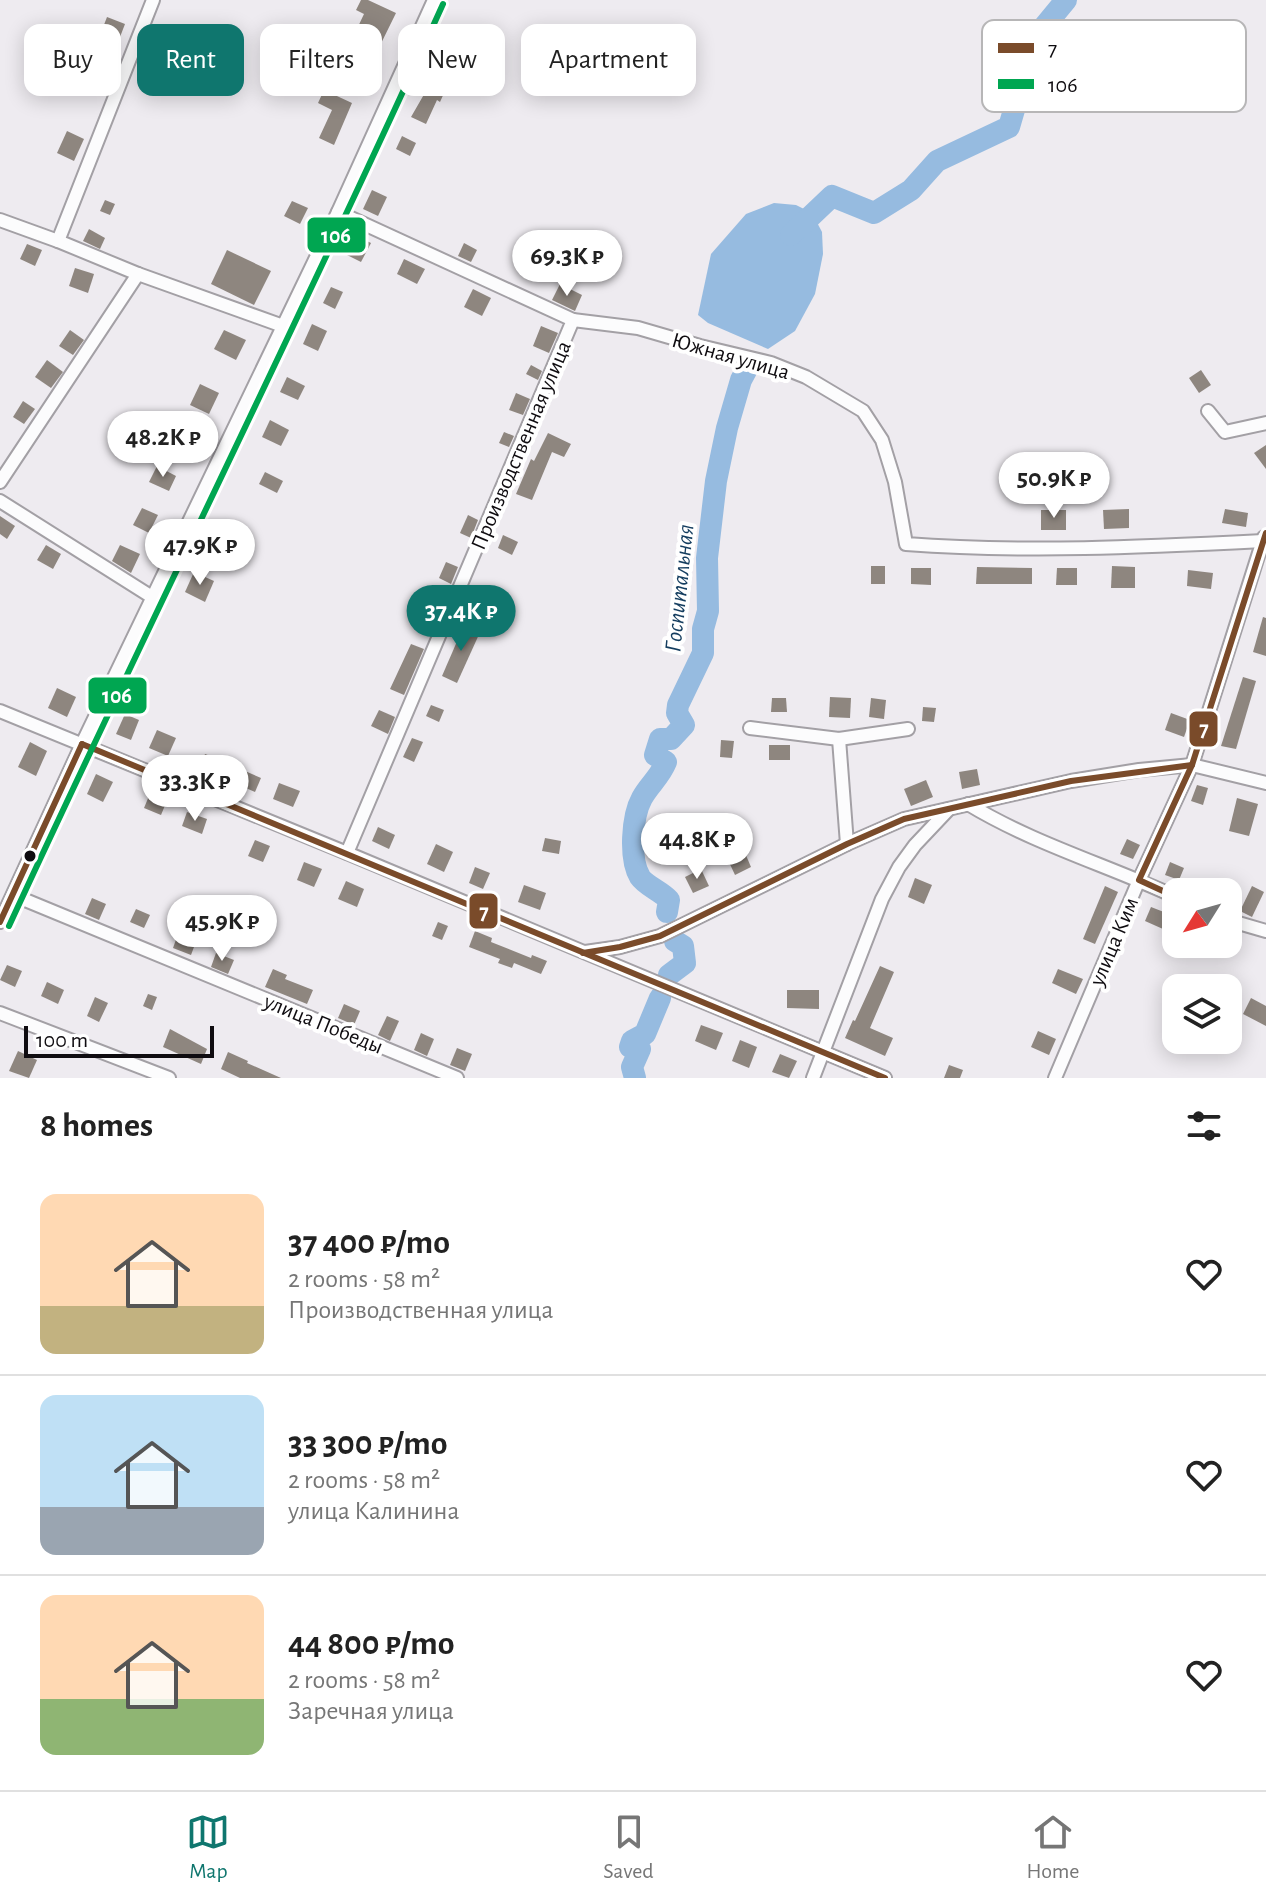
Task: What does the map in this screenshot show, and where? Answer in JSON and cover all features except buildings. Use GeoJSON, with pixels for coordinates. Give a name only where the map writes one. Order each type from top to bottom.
{"type":"FeatureCollection","features":[{"type":"Feature","properties":{"kind":"street"},"geometry":{"type":"LineString","coordinates":[[58,241],[153,0]]}},
{"type":"Feature","properties":{"kind":"street"},"geometry":{"type":"LineString","coordinates":[[0,922],[82,744],[338,212],[434,0]]}},
{"type":"Feature","properties":{"kind":"street","name":"Производственная улица"},"geometry":{"type":"LineString","coordinates":[[338,212],[573,320],[347,853]]}},
{"type":"Feature","properties":{"kind":"street"},"geometry":{"type":"LineString","coordinates":[[0,220],[283,326]]}},
{"type":"Feature","properties":{"kind":"street"},"geometry":{"type":"LineString","coordinates":[[0,482],[138,274]]}},
{"type":"Feature","properties":{"kind":"street","name":"Южная улица"},"geometry":{"type":"LineString","coordinates":[[573,320],[638,328],[771,363],[806,377],[863,411],[882,440],[891,468],[906,544],[966,548],[1174,546],[1264,537]]}},
{"type":"Feature","properties":{"kind":"street"},"geometry":{"type":"LineString","coordinates":[[1208,411],[1225,432],[1266,423]]}},
{"type":"Feature","properties":{"kind":"street"},"geometry":{"type":"LineString","coordinates":[[0,501],[152,597]]}},
{"type":"Feature","properties":{"kind":"street","name":"улица Ким"},"geometry":{"type":"LineString","coordinates":[[1055,1078],[1139,880],[1192,765],[1264,537]]}},
{"type":"Feature","properties":{"kind":"street"},"geometry":{"type":"LineString","coordinates":[[0,711],[885,1078]]}},
{"type":"Feature","properties":{"kind":"street"},"geometry":{"type":"LineString","coordinates":[[750,728],[839,739],[908,729]]}},
{"type":"Feature","properties":{"kind":"street"},"geometry":{"type":"LineString","coordinates":[[839,739],[847,844]]}},
{"type":"Feature","properties":{"kind":"street"},"geometry":{"type":"LineString","coordinates":[[583,953],[660,936],[904,819],[1071,781],[1192,765],[1266,783]]}},
{"type":"Feature","properties":{"kind":"street"},"geometry":{"type":"LineString","coordinates":[[968,804],[1040,842],[1162,891]]}},
{"type":"Feature","properties":{"kind":"street"},"geometry":{"type":"LineString","coordinates":[[813,1078],[882,899],[915,845],[950,808]]}},
{"type":"Feature","properties":{"kind":"street","name":"улица Победы"},"geometry":{"type":"LineString","coordinates":[[13,895],[457,1078]]}},
{"type":"Feature","properties":{"kind":"street"},"geometry":{"type":"LineString","coordinates":[[1242,924],[1266,931]]}},
{"type":"Feature","properties":{"kind":"street"},"geometry":{"type":"LineString","coordinates":[[0,1013],[169,1078]]}},
{"type":"Feature","properties":{"kind":"water"},"geometry":{"type":"Polygon","coordinates":[[[774,203],[796,205],[812,213],[822,232],[823,254],[815,294],[795,331],[768,349],[708,323],[698,315],[711,254],[746,214],[774,203]]]}},
{"type":"Feature","properties":{"kind":"waterway","name":"Госпитальная"},"geometry":{"type":"LineString","coordinates":[[1050,20],[1066,0]]}},
{"type":"Feature","properties":{"kind":"waterway","name":"Госпитальная"},"geometry":{"type":"LineString","coordinates":[[791,235],[832,196],[874,213],[911,190],[937,161],[1009,127],[1013,112]]}},
{"type":"Feature","properties":{"kind":"waterway","name":"Госпитальная"},"geometry":{"type":"LineString","coordinates":[[667,912],[669,900],[640,877],[634,860],[634,826],[642,798],[666,762],[655,755],[660,739],[671,739],[684,725],[677,713],[678,705],[703,653],[703,629],[708,611],[707,558],[716,481],[727,428],[741,380],[749,365]]}},
{"type":"Feature","properties":{"kind":"waterway","name":"Госпитальная"},"geometry":{"type":"LineString","coordinates":[[669,975],[685,963],[683,946],[675,941]]}},
{"type":"Feature","properties":{"kind":"waterway","name":"Госпитальная"},"geometry":{"type":"LineString","coordinates":[[635,1078],[632,1067],[640,1049],[630,1047],[632,1041],[645,1034],[660,998]]}},
{"type":"Feature","properties":{"kind":"transit line","name":"106"},"geometry":{"type":"LineString","coordinates":[[9,926],[443,4]]}},
{"type":"Feature","properties":{"kind":"transit line","name":"7"},"geometry":{"type":"LineString","coordinates":[[1162,891],[1139,880],[1192,765],[1266,533]]}},
{"type":"Feature","properties":{"kind":"transit line","name":"7"},"geometry":{"type":"LineString","coordinates":[[82,744],[885,1078]]}},
{"type":"Feature","properties":{"kind":"transit line","name":"7"},"geometry":{"type":"LineString","coordinates":[[0,922],[82,744]]}},
{"type":"Feature","properties":{"kind":"transit line","name":"7"},"geometry":{"type":"LineString","coordinates":[[583,953],[660,936],[904,819],[1071,781],[1192,765]]}}]}
